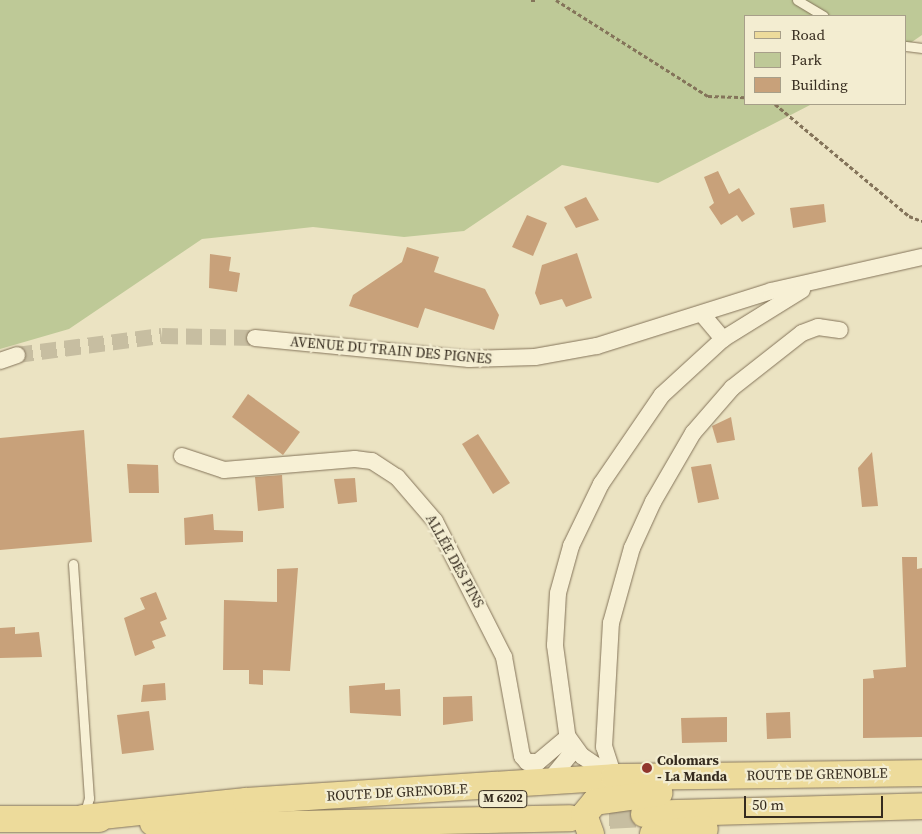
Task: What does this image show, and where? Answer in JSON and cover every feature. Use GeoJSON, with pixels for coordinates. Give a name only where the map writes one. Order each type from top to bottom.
{"type":"FeatureCollection","features":[{"type":"Feature","properties":{"kind":"main road","name":"ROUTE DE GRENOBLE"},"geometry":{"type":"LineString","coordinates":[[0,819],[83,818],[412,790],[548,783],[614,777],[922,773]]}},
{"type":"Feature","properties":{"kind":"main road"},"geometry":{"type":"LineString","coordinates":[[582,829],[584,814],[598,801],[614,777]]}},
{"type":"Feature","properties":{"kind":"main road","name":"M 6202"},"geometry":{"type":"LineString","coordinates":[[412,790],[443,799],[598,801],[639,794],[922,786]]}},
{"type":"Feature","properties":{"kind":"main road"},"geometry":{"type":"LineString","coordinates":[[648,824],[922,806]]}},
{"type":"Feature","properties":{"kind":"main road","name":"ROUTE DE GRENOBLE"},"geometry":{"type":"LineString","coordinates":[[83,818],[202,826],[582,829]]}},
{"type":"Feature","properties":{"kind":"main road"},"geometry":{"type":"LineString","coordinates":[[648,824],[922,821]]}},
{"type":"Feature","properties":{"kind":"main road","name":"M 6202"},"geometry":{"type":"LineString","coordinates":[[202,826],[235,834]]}},
{"type":"Feature","properties":{"kind":"street","name":"AVENUE DU TRAIN DES PIGNES"},"geometry":{"type":"LineString","coordinates":[[255,338],[502,359],[597,346],[846,272],[922,256]]}},
{"type":"Feature","properties":{"kind":"street"},"geometry":{"type":"LineString","coordinates":[[548,783],[565,766],[568,737],[555,645],[558,593],[571,546],[636,427],[662,394],[723,339],[772,306],[846,272]]}},
{"type":"Feature","properties":{"kind":"street"},"geometry":{"type":"LineString","coordinates":[[702,314],[723,339]]}},
{"type":"Feature","properties":{"kind":"street"},"geometry":{"type":"LineString","coordinates":[[614,777],[604,747],[611,623],[632,548],[652,502],[698,426],[732,388],[802,333],[818,328],[840,330]]}},
{"type":"Feature","properties":{"kind":"street"},"geometry":{"type":"LineString","coordinates":[[0,361],[17,355]]}},
{"type":"Feature","properties":{"kind":"street","name":"ALLÉE DES PINS"},"geometry":{"type":"LineString","coordinates":[[182,456],[224,470],[355,459],[372,461],[397,477],[435,521],[504,657],[522,756],[527,762],[538,762],[568,737]]}},
{"type":"Feature","properties":{"kind":"street"},"geometry":{"type":"LineString","coordinates":[[568,737],[582,756],[614,777]]}},
{"type":"Feature","properties":{"kind":"lane"},"geometry":{"type":"LineString","coordinates":[[797,0],[822,15]]}},
{"type":"Feature","properties":{"kind":"lane"},"geometry":{"type":"LineString","coordinates":[[907,46],[922,48]]}},
{"type":"Feature","properties":{"kind":"lane"},"geometry":{"type":"LineString","coordinates":[[73,564],[89,798],[83,818]]}},
{"type":"Feature","properties":{"kind":"path"},"geometry":{"type":"LineString","coordinates":[[531,0],[536,0]]}},
{"type":"Feature","properties":{"kind":"path"},"geometry":{"type":"LineString","coordinates":[[556,0],[708,96],[744,97]]}},
{"type":"Feature","properties":{"kind":"path"},"geometry":{"type":"LineString","coordinates":[[776,105],[909,216],[922,221]]}},
{"type":"Feature","properties":{"kind":"green space"},"geometry":{"type":"Polygon","coordinates":[[[0,0],[922,0],[922,35],[907,45],[907,15],[744,15],[744,105],[810,105],[658,183],[562,165],[464,231],[404,237],[313,227],[202,239],[69,329],[0,349],[0,0]]]}},
{"type":"Feature","properties":{"kind":"building"},"geometry":{"type":"Polygon","coordinates":[[[718,171],[729,194],[739,188],[755,214],[742,222],[737,215],[721,225],[709,207],[714,203],[704,177],[718,171]]]}},
{"type":"Feature","properties":{"kind":"building"},"geometry":{"type":"Polygon","coordinates":[[[586,197],[599,220],[576,228],[564,207],[586,197]]]}},
{"type":"Feature","properties":{"kind":"building"},"geometry":{"type":"Polygon","coordinates":[[[824,204],[826,222],[793,228],[790,208],[824,204]]]}},
{"type":"Feature","properties":{"kind":"building"},"geometry":{"type":"Polygon","coordinates":[[[527,215],[547,223],[533,256],[512,247],[527,215]]]}},
{"type":"Feature","properties":{"kind":"building"},"geometry":{"type":"Polygon","coordinates":[[[407,247],[439,257],[434,272],[485,289],[499,315],[494,330],[425,308],[418,328],[349,306],[353,295],[402,262],[407,247]]]}},
{"type":"Feature","properties":{"kind":"building"},"geometry":{"type":"Polygon","coordinates":[[[577,253],[592,298],[566,307],[562,299],[540,305],[535,293],[542,265],[577,253]]]}},
{"type":"Feature","properties":{"kind":"building"},"geometry":{"type":"Polygon","coordinates":[[[210,254],[231,257],[229,271],[240,273],[237,292],[209,288],[210,254]]]}},
{"type":"Feature","properties":{"kind":"building"},"geometry":{"type":"Polygon","coordinates":[[[248,394],[300,432],[283,455],[232,417],[248,394]]]}},
{"type":"Feature","properties":{"kind":"building"},"geometry":{"type":"Polygon","coordinates":[[[731,417],[735,440],[717,443],[712,426],[731,417]]]}},
{"type":"Feature","properties":{"kind":"building"},"geometry":{"type":"Polygon","coordinates":[[[84,430],[92,542],[0,550],[0,438],[84,430]]]}},
{"type":"Feature","properties":{"kind":"building"},"geometry":{"type":"Polygon","coordinates":[[[478,434],[510,483],[493,494],[462,444],[478,434]]]}},
{"type":"Feature","properties":{"kind":"building"},"geometry":{"type":"Polygon","coordinates":[[[872,452],[878,506],[862,507],[858,468],[872,452]]]}},
{"type":"Feature","properties":{"kind":"building"},"geometry":{"type":"Polygon","coordinates":[[[127,464],[158,465],[159,493],[129,493],[127,464]]]}},
{"type":"Feature","properties":{"kind":"building"},"geometry":{"type":"Polygon","coordinates":[[[711,464],[719,499],[698,503],[691,467],[711,464]]]}},
{"type":"Feature","properties":{"kind":"building"},"geometry":{"type":"Polygon","coordinates":[[[282,475],[284,508],[258,511],[255,477],[282,475]]]}},
{"type":"Feature","properties":{"kind":"building"},"geometry":{"type":"Polygon","coordinates":[[[355,478],[357,502],[338,504],[334,479],[355,478]]]}},
{"type":"Feature","properties":{"kind":"building"},"geometry":{"type":"Polygon","coordinates":[[[213,514],[214,530],[243,531],[243,542],[185,545],[184,518],[213,514]]]}},
{"type":"Feature","properties":{"kind":"building"},"geometry":{"type":"Polygon","coordinates":[[[902,557],[917,557],[917,569],[922,568],[922,737],[863,738],[863,679],[874,678],[873,670],[906,667],[902,557]]]}},
{"type":"Feature","properties":{"kind":"building"},"geometry":{"type":"Polygon","coordinates":[[[298,568],[290,671],[263,670],[263,685],[249,684],[249,670],[223,670],[224,600],[277,602],[277,569],[298,568]]]}},
{"type":"Feature","properties":{"kind":"building"},"geometry":{"type":"Polygon","coordinates":[[[156,592],[167,619],[160,622],[166,636],[152,641],[155,648],[135,656],[124,618],[145,609],[140,598],[156,592]]]}},
{"type":"Feature","properties":{"kind":"building"},"geometry":{"type":"Polygon","coordinates":[[[15,627],[15,634],[39,632],[42,657],[0,658],[0,628],[15,627]]]}},
{"type":"Feature","properties":{"kind":"building"},"geometry":{"type":"Polygon","coordinates":[[[165,683],[166,700],[141,702],[143,685],[165,683]]]}},
{"type":"Feature","properties":{"kind":"building"},"geometry":{"type":"Polygon","coordinates":[[[385,683],[385,690],[400,689],[401,716],[350,713],[349,686],[385,683]]]}},
{"type":"Feature","properties":{"kind":"building"},"geometry":{"type":"Polygon","coordinates":[[[472,696],[473,721],[443,725],[443,697],[472,696]]]}},
{"type":"Feature","properties":{"kind":"building"},"geometry":{"type":"Polygon","coordinates":[[[149,711],[154,750],[122,754],[117,715],[149,711]]]}},
{"type":"Feature","properties":{"kind":"building"},"geometry":{"type":"Polygon","coordinates":[[[790,712],[791,738],[767,739],[766,713],[790,712]]]}},
{"type":"Feature","properties":{"kind":"building"},"geometry":{"type":"Polygon","coordinates":[[[727,717],[727,742],[682,743],[681,718],[727,717]]]}},
{"type":"Feature","properties":{"kind":"tunnel"},"geometry":{"type":"LineString","coordinates":[[17,355],[162,336],[255,338]]}},
{"type":"Feature","properties":{"kind":"tunnel"},"geometry":{"type":"LineString","coordinates":[[570,818],[644,814]]}},
{"type":"Feature","properties":{"kind":"place","name":"Colomars - La Manda"},"geometry":{"type":"Point","coordinates":[647,768]}}]}
